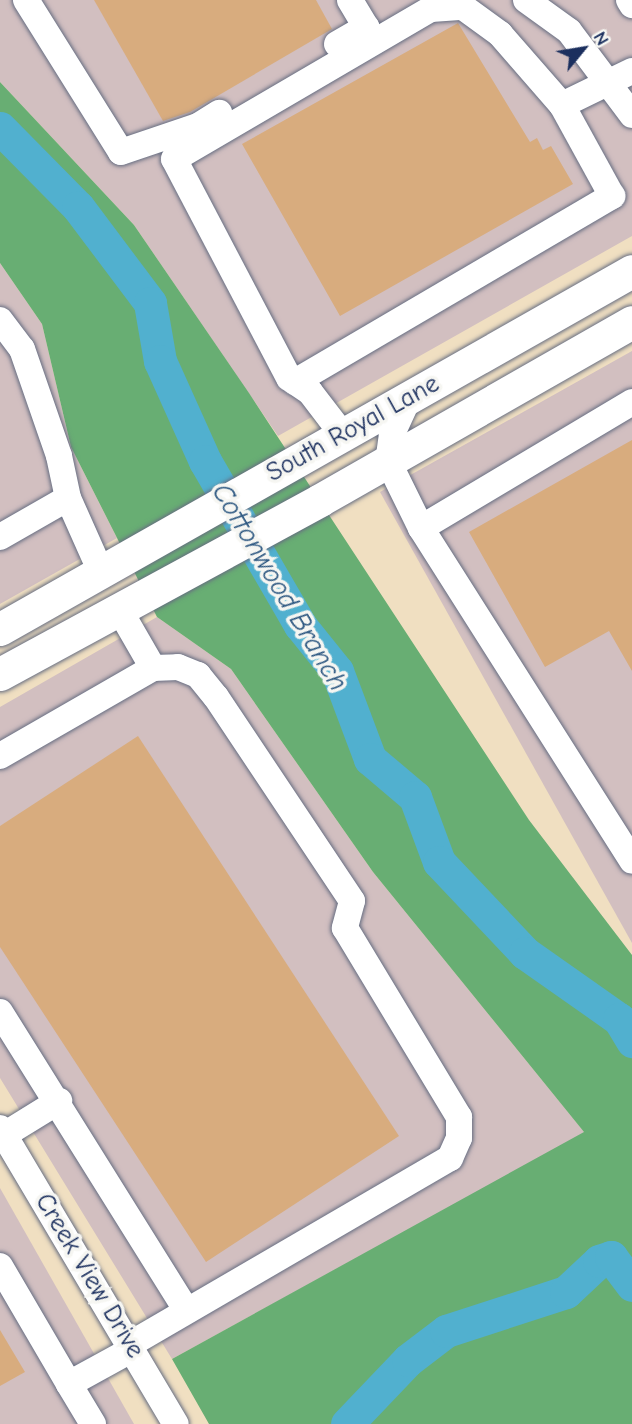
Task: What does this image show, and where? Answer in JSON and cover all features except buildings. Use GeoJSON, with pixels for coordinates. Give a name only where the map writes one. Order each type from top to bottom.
{"type":"FeatureCollection","features":[{"type":"Feature","properties":{"kind":"main road","name":"South Royal Lane"},"geometry":{"type":"LineString","coordinates":[[0,629],[632,271]]}},
{"type":"Feature","properties":{"kind":"main road","name":"South Royal Lane"},"geometry":{"type":"LineString","coordinates":[[0,674],[320,500],[632,322]]}},
{"type":"Feature","properties":{"kind":"main road"},"geometry":{"type":"LineString","coordinates":[[52,645],[88,615],[99,594],[101,572]]}},
{"type":"Feature","properties":{"kind":"street"},"geometry":{"type":"LineString","coordinates":[[26,0],[121,152],[198,126],[366,27],[350,0]]}},
{"type":"Feature","properties":{"kind":"street"},"geometry":{"type":"LineString","coordinates":[[526,0],[569,31],[621,77],[632,115]]}},
{"type":"Feature","properties":{"kind":"street"},"geometry":{"type":"LineString","coordinates":[[629,0],[632,5]]}},
{"type":"Feature","properties":{"kind":"street"},"geometry":{"type":"LineString","coordinates":[[295,382],[612,196],[562,105],[500,34],[463,7],[431,9],[174,159],[295,382],[310,392],[330,442]]}},
{"type":"Feature","properties":{"kind":"street"},"geometry":{"type":"LineString","coordinates":[[562,105],[621,77]]}},
{"type":"Feature","properties":{"kind":"street"},"geometry":{"type":"LineString","coordinates":[[0,320],[22,349],[59,456],[68,498],[101,572]]}},
{"type":"Feature","properties":{"kind":"street"},"geometry":{"type":"LineString","coordinates":[[409,397],[391,434],[388,461],[421,528],[632,861]]}},
{"type":"Feature","properties":{"kind":"street"},"geometry":{"type":"LineString","coordinates":[[421,528],[632,402]]}},
{"type":"Feature","properties":{"kind":"street"},"geometry":{"type":"LineString","coordinates":[[0,537],[68,498]]}},
{"type":"Feature","properties":{"kind":"street"},"geometry":{"type":"LineString","coordinates":[[119,609],[153,668]]}},
{"type":"Feature","properties":{"kind":"street"},"geometry":{"type":"LineString","coordinates":[[0,756],[153,668],[178,667],[198,675],[216,697],[352,901],[345,928],[460,1117],[459,1138],[450,1158],[186,1310],[132,1347],[69,1384]]}},
{"type":"Feature","properties":{"kind":"street"},"geometry":{"type":"LineString","coordinates":[[0,1012],[59,1101],[186,1310]]}},
{"type":"Feature","properties":{"kind":"street"},"geometry":{"type":"LineString","coordinates":[[2,1132],[59,1101]]}},
{"type":"Feature","properties":{"kind":"street","name":"Creek View Drive"},"geometry":{"type":"LineString","coordinates":[[2,1132],[176,1424]]}},
{"type":"Feature","properties":{"kind":"street"},"geometry":{"type":"LineString","coordinates":[[0,1266],[69,1384],[99,1423]]}},
{"type":"Feature","properties":{"kind":"shaded area"},"geometry":{"type":"Polygon","coordinates":[[[0,0],[632,0],[632,236],[278,436],[134,225],[0,82],[0,0]]]}},
{"type":"Feature","properties":{"kind":"shaded area"},"geometry":{"type":"Polygon","coordinates":[[[0,263],[42,324],[71,447],[117,538],[0,604],[0,263]]]}},
{"type":"Feature","properties":{"kind":"shaded area"},"geometry":{"type":"Polygon","coordinates":[[[632,351],[632,943],[380,492],[632,351]]]}},
{"type":"Feature","properties":{"kind":"shaded area"},"geometry":{"type":"Polygon","coordinates":[[[157,617],[231,669],[373,872],[585,1133],[172,1359],[0,1078],[0,707],[157,617]]]}},
{"type":"Feature","properties":{"kind":"shaded area"},"geometry":{"type":"Polygon","coordinates":[[[0,1188],[134,1424],[0,1424],[0,1188]]]}},
{"type":"Feature","properties":{"kind":"green space"},"geometry":{"type":"Polygon","coordinates":[[[0,82],[134,225],[249,393],[529,820],[632,955],[632,1424],[209,1424],[172,1359],[584,1132],[373,872],[231,669],[157,617],[71,447],[42,324],[0,263],[0,82]]]}},
{"type":"Feature","properties":{"kind":"waterway","name":"Cottonwood Branch"},"geometry":{"type":"LineString","coordinates":[[0,128],[78,207],[150,303],[160,361],[205,461],[300,625],[337,671],[370,759],[415,797],[439,862],[525,953],[619,1019],[632,1041]]}},
{"type":"Feature","properties":{"kind":"waterway","name":"Cottonwood Branch"},"geometry":{"type":"LineString","coordinates":[[347,1424],[408,1360],[446,1331],[566,1292],[599,1261],[611,1257],[632,1285]]}}]}
